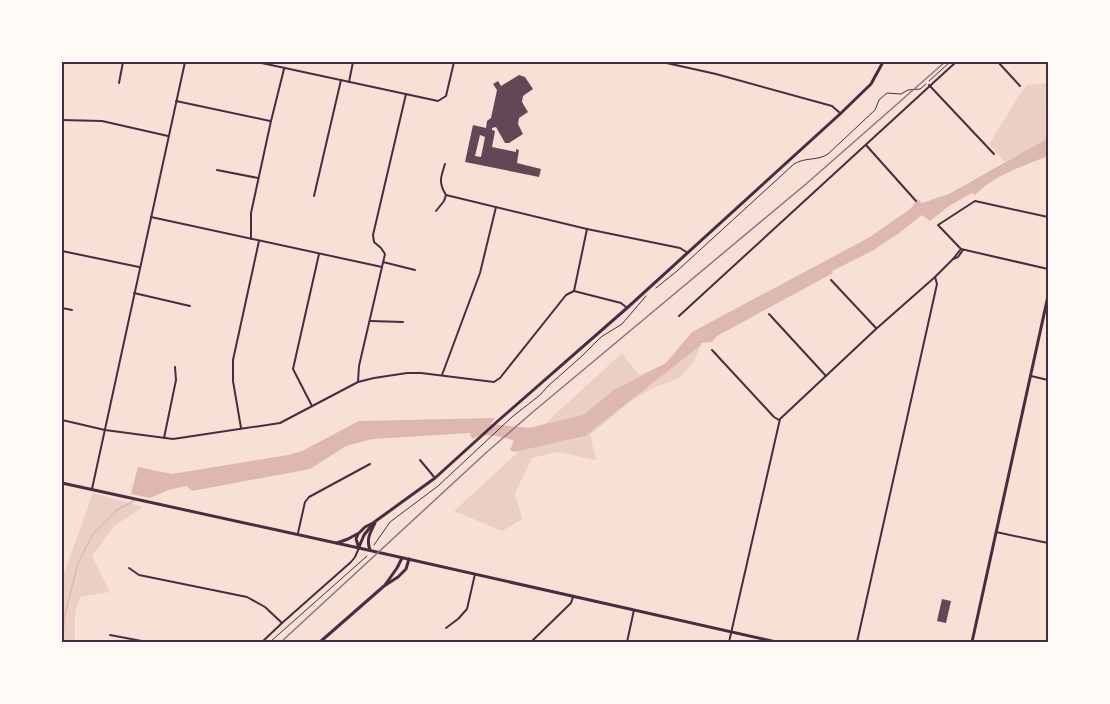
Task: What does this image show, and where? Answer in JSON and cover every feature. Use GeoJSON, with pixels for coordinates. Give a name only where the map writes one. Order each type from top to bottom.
{"type":"FeatureCollection","features":[{"type":"Feature","properties":{"kind":"main road"},"geometry":{"type":"LineString","coordinates":[[337,543],[350,538],[375,522],[435,478],[627,308],[840,114],[871,84],[883,62]]}},
{"type":"Feature","properties":{"kind":"main road"},"geometry":{"type":"LineString","coordinates":[[972,642],[1048,296]]}},
{"type":"Feature","properties":{"kind":"main road"},"geometry":{"type":"LineString","coordinates":[[62,483],[776,642]]}},
{"type":"Feature","properties":{"kind":"main road"},"geometry":{"type":"LineString","coordinates":[[370,550],[368,537],[375,522]]}},
{"type":"Feature","properties":{"kind":"main road"},"geometry":{"type":"LineString","coordinates":[[359,548],[364,535],[375,522]]}},
{"type":"Feature","properties":{"kind":"main road"},"geometry":{"type":"LineString","coordinates":[[359,548],[356,539],[362,530]]}},
{"type":"Feature","properties":{"kind":"main road"},"geometry":{"type":"LineString","coordinates":[[384,586],[398,568],[402,558]]}},
{"type":"Feature","properties":{"kind":"main road"},"geometry":{"type":"LineString","coordinates":[[320,642],[403,572],[409,559]]}},
{"type":"Feature","properties":{"kind":"street"},"geometry":{"type":"LineString","coordinates":[[119,82],[123,62]]}},
{"type":"Feature","properties":{"kind":"street"},"geometry":{"type":"LineString","coordinates":[[92,489],[185,62]]}},
{"type":"Feature","properties":{"kind":"street"},"geometry":{"type":"LineString","coordinates":[[257,62],[274,63],[438,101],[446,96],[454,62]]}},
{"type":"Feature","properties":{"kind":"street"},"geometry":{"type":"LineString","coordinates":[[349,82],[353,62]]}},
{"type":"Feature","properties":{"kind":"street"},"geometry":{"type":"LineString","coordinates":[[662,62],[716,74],[832,106],[840,114]]}},
{"type":"Feature","properties":{"kind":"street"},"geometry":{"type":"LineString","coordinates":[[679,316],[956,62]]}},
{"type":"Feature","properties":{"kind":"street"},"geometry":{"type":"LineString","coordinates":[[998,62],[1020,86]]}},
{"type":"Feature","properties":{"kind":"street"},"geometry":{"type":"LineString","coordinates":[[251,239],[251,213],[284,67]]}},
{"type":"Feature","properties":{"kind":"street"},"geometry":{"type":"LineString","coordinates":[[314,196],[341,80]]}},
{"type":"Feature","properties":{"kind":"street"},"geometry":{"type":"LineString","coordinates":[[929,85],[994,154]]}},
{"type":"Feature","properties":{"kind":"street"},"geometry":{"type":"LineString","coordinates":[[358,382],[359,366],[385,254],[374,242],[373,235],[406,94]]}},
{"type":"Feature","properties":{"kind":"street"},"geometry":{"type":"LineString","coordinates":[[176,101],[271,121]]}},
{"type":"Feature","properties":{"kind":"street"},"geometry":{"type":"LineString","coordinates":[[62,120],[102,121],[168,136]]}},
{"type":"Feature","properties":{"kind":"street"},"geometry":{"type":"LineString","coordinates":[[865,144],[916,201]]}},
{"type":"Feature","properties":{"kind":"street"},"geometry":{"type":"LineString","coordinates":[[445,164],[441,186],[446,195],[587,229],[680,248],[688,253]]}},
{"type":"Feature","properties":{"kind":"street"},"geometry":{"type":"LineString","coordinates":[[217,170],[258,178]]}},
{"type":"Feature","properties":{"kind":"street"},"geometry":{"type":"LineString","coordinates":[[436,211],[446,195]]}},
{"type":"Feature","properties":{"kind":"street"},"geometry":{"type":"LineString","coordinates":[[938,225],[975,201],[1048,217]]}},
{"type":"Feature","properties":{"kind":"street"},"geometry":{"type":"LineString","coordinates":[[442,375],[480,273],[496,207]]}},
{"type":"Feature","properties":{"kind":"street"},"geometry":{"type":"LineString","coordinates":[[150,217],[382,267]]}},
{"type":"Feature","properties":{"kind":"street"},"geometry":{"type":"LineString","coordinates":[[933,220],[962,249],[1048,269]]}},
{"type":"Feature","properties":{"kind":"street"},"geometry":{"type":"LineString","coordinates":[[574,291],[587,229]]}},
{"type":"Feature","properties":{"kind":"street"},"geometry":{"type":"LineString","coordinates":[[241,428],[233,381],[233,360],[259,241]]}},
{"type":"Feature","properties":{"kind":"street"},"geometry":{"type":"LineString","coordinates":[[729,642],[779,420],[876,328],[958,257],[962,249]]}},
{"type":"Feature","properties":{"kind":"street"},"geometry":{"type":"LineString","coordinates":[[62,251],[139,267]]}},
{"type":"Feature","properties":{"kind":"street"},"geometry":{"type":"LineString","coordinates":[[312,407],[293,369],[319,254]]}},
{"type":"Feature","properties":{"kind":"street"},"geometry":{"type":"LineString","coordinates":[[383,262],[415,270]]}},
{"type":"Feature","properties":{"kind":"street"},"geometry":{"type":"LineString","coordinates":[[857,642],[937,284],[935,277]]}},
{"type":"Feature","properties":{"kind":"street"},"geometry":{"type":"LineString","coordinates":[[831,280],[876,328]]}},
{"type":"Feature","properties":{"kind":"street"},"geometry":{"type":"LineString","coordinates":[[62,420],[105,430],[164,438],[184,438],[280,423],[358,382],[406,373],[494,382],[500,378],[566,295],[574,291],[621,303],[627,308]]}},
{"type":"Feature","properties":{"kind":"street"},"geometry":{"type":"LineString","coordinates":[[134,293],[190,306]]}},
{"type":"Feature","properties":{"kind":"street"},"geometry":{"type":"LineString","coordinates":[[62,308],[72,310]]}},
{"type":"Feature","properties":{"kind":"street"},"geometry":{"type":"LineString","coordinates":[[769,314],[825,376]]}},
{"type":"Feature","properties":{"kind":"street"},"geometry":{"type":"LineString","coordinates":[[370,321],[403,322]]}},
{"type":"Feature","properties":{"kind":"street"},"geometry":{"type":"LineString","coordinates":[[712,350],[779,420]]}},
{"type":"Feature","properties":{"kind":"street"},"geometry":{"type":"LineString","coordinates":[[164,438],[176,380],[175,368]]}},
{"type":"Feature","properties":{"kind":"street"},"geometry":{"type":"LineString","coordinates":[[1031,376],[1048,380]]}},
{"type":"Feature","properties":{"kind":"street"},"geometry":{"type":"LineString","coordinates":[[420,460],[435,478]]}},
{"type":"Feature","properties":{"kind":"street"},"geometry":{"type":"LineString","coordinates":[[298,535],[305,502],[309,497],[370,464]]}},
{"type":"Feature","properties":{"kind":"street"},"geometry":{"type":"LineString","coordinates":[[996,532],[1048,543]]}},
{"type":"Feature","properties":{"kind":"street"},"geometry":{"type":"LineString","coordinates":[[262,642],[351,562],[359,548]]}},
{"type":"Feature","properties":{"kind":"street"},"geometry":{"type":"LineString","coordinates":[[129,568],[139,575],[247,597],[265,607],[282,623]]}},
{"type":"Feature","properties":{"kind":"street"},"geometry":{"type":"LineString","coordinates":[[446,628],[467,609],[476,574]]}},
{"type":"Feature","properties":{"kind":"street"},"geometry":{"type":"LineString","coordinates":[[531,642],[571,603],[573,597]]}},
{"type":"Feature","properties":{"kind":"street"},"geometry":{"type":"LineString","coordinates":[[627,642],[634,610]]}},
{"type":"Feature","properties":{"kind":"street"},"geometry":{"type":"LineString","coordinates":[[110,635],[147,642]]}},
{"type":"Feature","properties":{"kind":"path"},"geometry":{"type":"LineString","coordinates":[[657,286],[677,271],[794,164],[800,160],[826,156],[875,110],[879,100],[887,93],[902,94],[908,90],[920,88],[950,62]]}},
{"type":"Feature","properties":{"kind":"path"},"geometry":{"type":"LineString","coordinates":[[270,642],[362,561],[390,522],[438,486],[602,337],[622,324],[648,295]]}},
{"type":"Feature","properties":{"kind":"shaded area"},"geometry":{"type":"Polygon","coordinates":[[[1046,83],[1048,138],[1005,162],[989,144],[1027,85],[1046,83]]]}},
{"type":"Feature","properties":{"kind":"shaded area"},"geometry":{"type":"Polygon","coordinates":[[[1048,138],[1048,153],[1045,157],[990,182],[975,195],[972,193],[949,206],[930,221],[922,215],[872,251],[717,336],[712,342],[701,343],[585,436],[514,452],[510,450],[514,441],[493,436],[472,439],[470,433],[373,439],[346,446],[310,469],[192,491],[187,486],[168,490],[150,498],[131,494],[138,467],[172,474],[288,455],[302,451],[359,421],[495,418],[490,424],[529,428],[583,415],[614,390],[666,363],[692,332],[870,237],[910,209],[918,199],[922,203],[949,194],[1048,138]]]}},
{"type":"Feature","properties":{"kind":"shaded area"},"geometry":{"type":"Polygon","coordinates":[[[700,344],[693,363],[679,378],[653,388],[631,401],[590,435],[596,460],[558,452],[532,458],[515,493],[522,519],[502,531],[454,511],[622,353],[639,375],[665,364],[700,344]]]}},
{"type":"Feature","properties":{"kind":"shaded area"},"geometry":{"type":"Polygon","coordinates":[[[93,493],[143,507],[114,526],[92,556],[110,592],[80,597],[75,612],[75,642],[62,642],[62,579],[93,493]]]}},
{"type":"Feature","properties":{"kind":"building"},"geometry":{"type":"Polygon","coordinates":[[[519,75],[525,77],[533,89],[523,96],[522,102],[528,112],[519,118],[518,124],[523,134],[505,143],[496,127],[492,128],[495,131],[492,147],[516,152],[516,149],[519,150],[517,163],[541,169],[539,177],[465,162],[473,125],[486,128],[487,121],[491,118],[497,90],[493,84],[498,81],[501,86],[519,75]],[[480,135],[475,156],[481,157],[485,137],[480,135]]]}},
{"type":"Feature","properties":{"kind":"building"},"geometry":{"type":"Polygon","coordinates":[[[942,599],[951,601],[946,623],[937,621],[942,599]]]}},
{"type":"Feature","properties":{"kind":"waterway"},"geometry":{"type":"LineString","coordinates":[[63,642],[64,618],[78,563],[93,534],[117,510],[134,501]]}},
{"type":"Feature","properties":{"kind":"railway"},"geometry":{"type":"LineString","coordinates":[[281,642],[488,451],[806,184],[945,62]]}}]}
